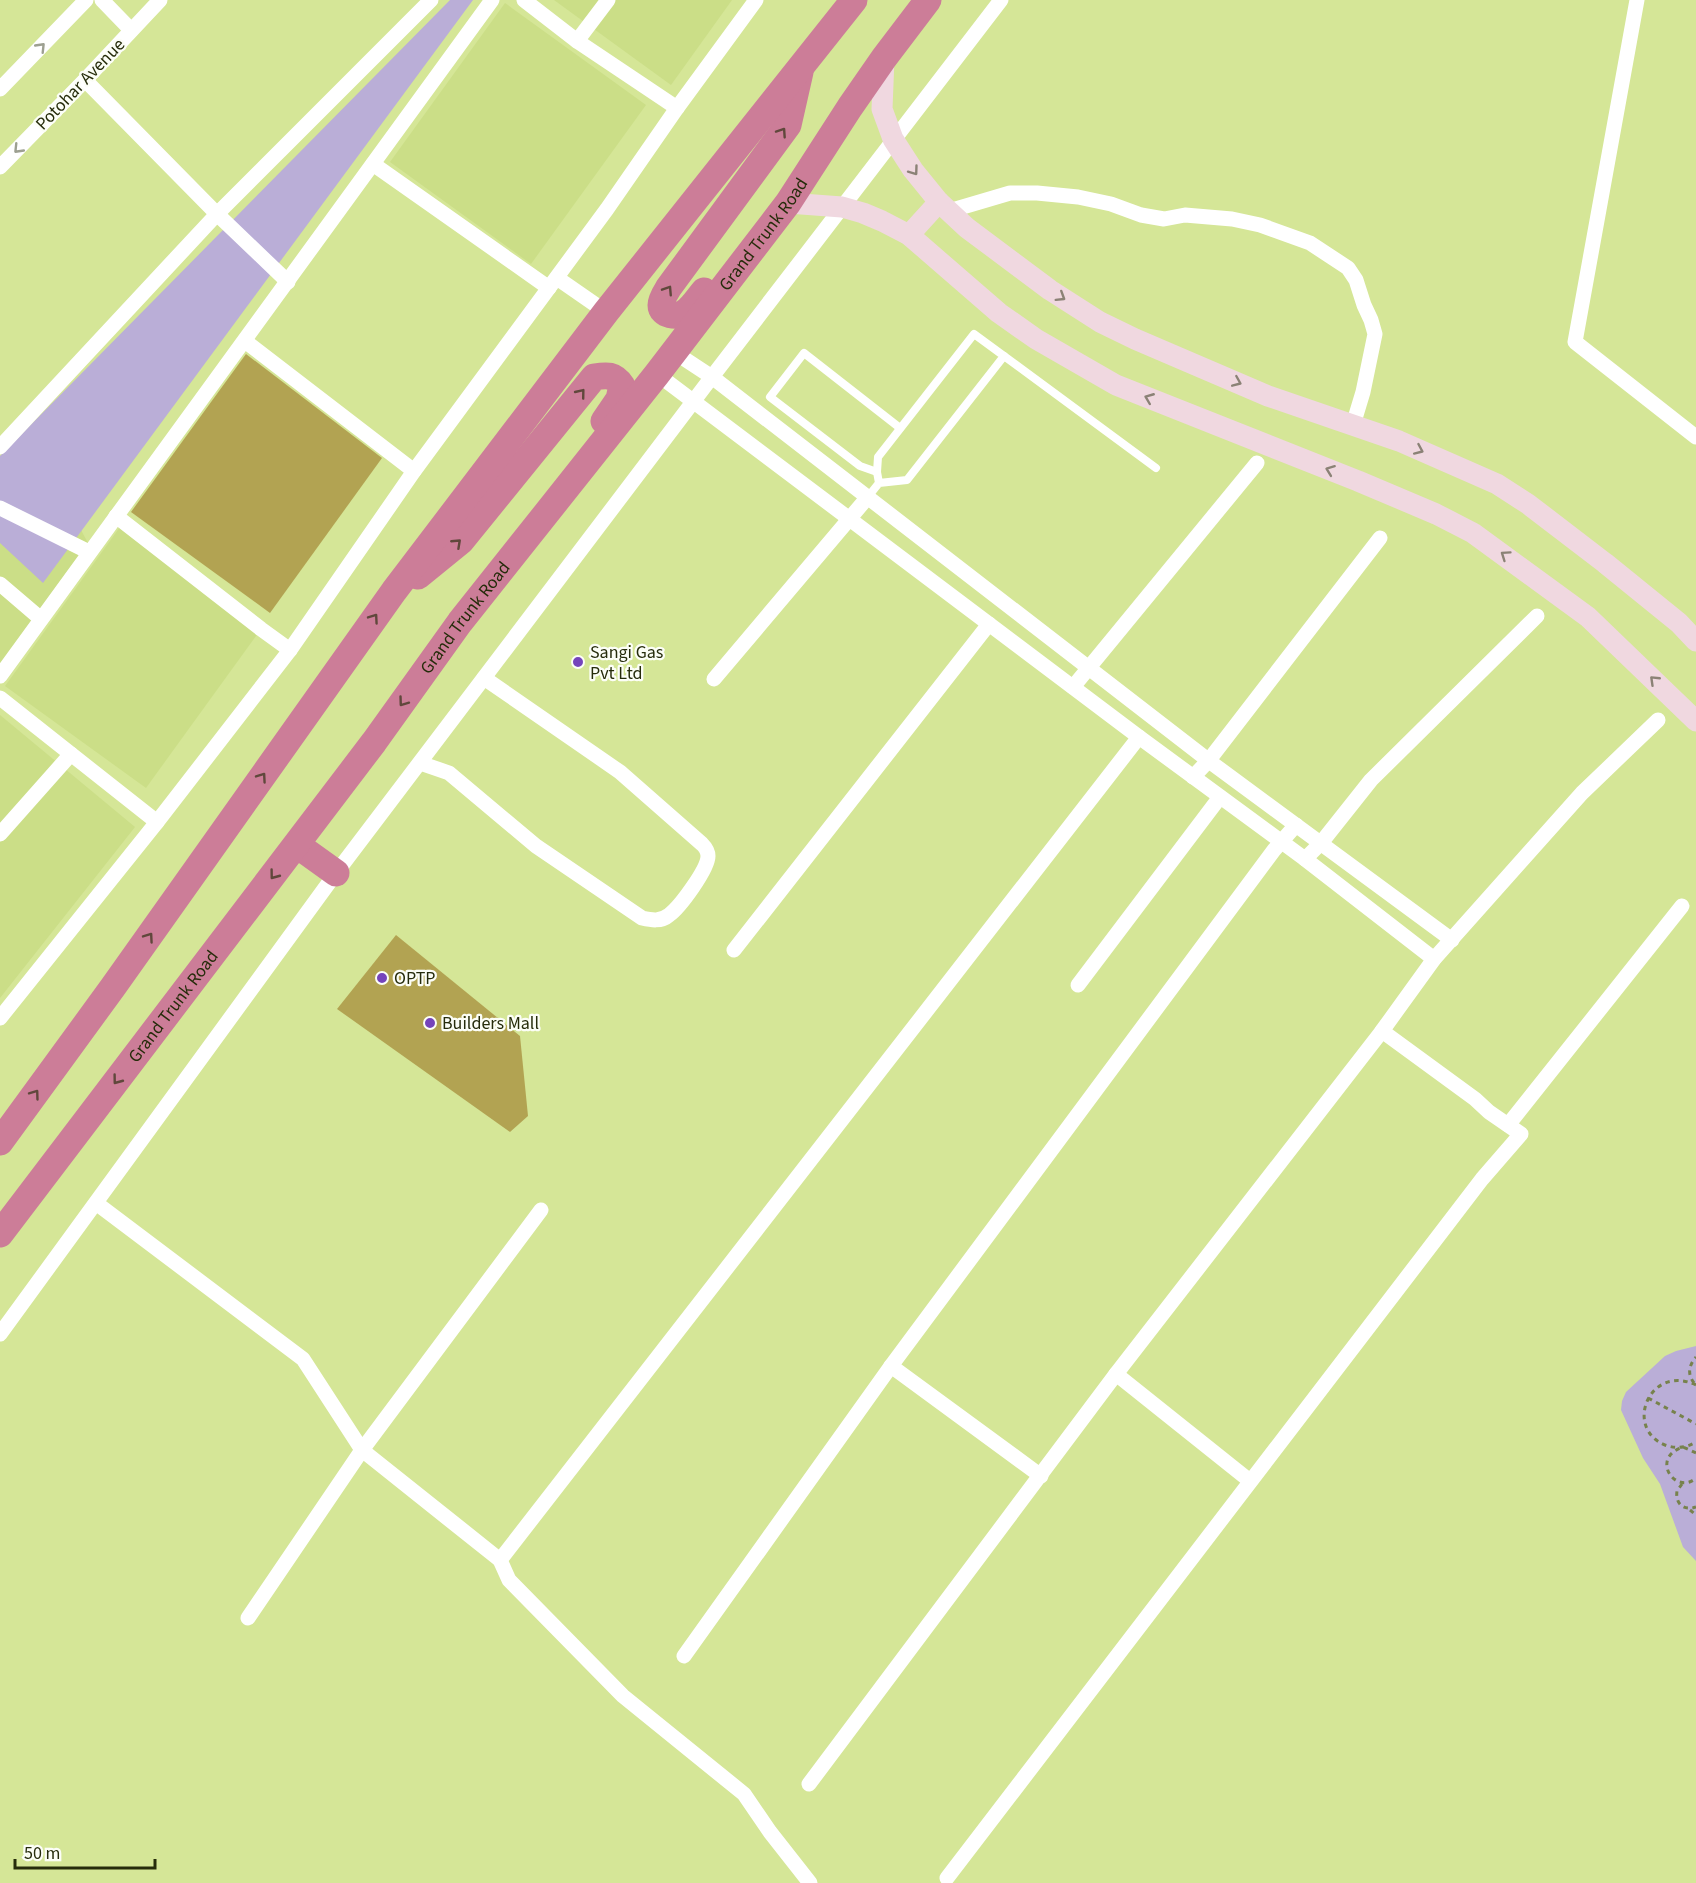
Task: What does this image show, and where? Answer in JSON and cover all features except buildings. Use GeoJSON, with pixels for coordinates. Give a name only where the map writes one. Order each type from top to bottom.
{"type":"FeatureCollection","features":[{"type":"Feature","properties":{"kind":"highway"},"geometry":{"type":"LineString","coordinates":[[0,1142],[120,978],[394,591],[606,312],[854,0]]}},
{"type":"Feature","properties":{"kind":"highway","name":"Grand Trunk Road"},"geometry":{"type":"LineString","coordinates":[[0,1234],[375,742],[459,622],[657,374],[788,203],[850,107],[928,0]]}},
{"type":"Feature","properties":{"kind":"highway"},"geometry":{"type":"LineString","coordinates":[[802,66],[788,125],[669,287],[663,296],[661,305],[664,311],[670,315],[685,313],[799,164],[839,116],[850,107]]}},
{"type":"Feature","properties":{"kind":"highway"},"geometry":{"type":"LineString","coordinates":[[394,591],[421,573],[460,541],[594,377],[609,375],[617,379],[622,386],[620,399],[496,554],[459,622]]}},
{"type":"Feature","properties":{"kind":"highway"},"geometry":{"type":"LineString","coordinates":[[297,845],[336,873]]}},
{"type":"Feature","properties":{"kind":"street"},"geometry":{"type":"LineString","coordinates":[[0,89],[86,0]]}},
{"type":"Feature","properties":{"kind":"street"},"geometry":{"type":"LineString","coordinates":[[102,0],[131,30]]}},
{"type":"Feature","properties":{"kind":"street","name":"Potohar Avenue"},"geometry":{"type":"LineString","coordinates":[[0,167],[160,0]]}},
{"type":"Feature","properties":{"kind":"street"},"geometry":{"type":"LineString","coordinates":[[0,447],[217,214],[431,0]]}},
{"type":"Feature","properties":{"kind":"street"},"geometry":{"type":"LineString","coordinates":[[0,676],[492,0]]}},
{"type":"Feature","properties":{"kind":"street"},"geometry":{"type":"LineString","coordinates":[[524,0],[577,41],[676,108]]}},
{"type":"Feature","properties":{"kind":"street"},"geometry":{"type":"LineString","coordinates":[[577,41],[608,0]]}},
{"type":"Feature","properties":{"kind":"street"},"geometry":{"type":"LineString","coordinates":[[0,1018],[6,999],[158,822],[290,650],[414,471],[607,209],[676,108],[756,0]]}},
{"type":"Feature","properties":{"kind":"street"},"geometry":{"type":"LineString","coordinates":[[0,1335],[336,873],[1001,0]]}},
{"type":"Feature","properties":{"kind":"street"},"geometry":{"type":"LineString","coordinates":[[1637,0],[1575,342],[1696,437]]}},
{"type":"Feature","properties":{"kind":"street"},"geometry":{"type":"LineString","coordinates":[[884,58],[882,110],[893,140],[913,170],[944,207],[1015,265],[1100,322],[1135,339],[1268,396],[1399,441],[1497,484],[1605,563],[1679,623],[1696,641]]}},
{"type":"Feature","properties":{"kind":"street"},"geometry":{"type":"LineString","coordinates":[[85,80],[217,214],[288,282]]}},
{"type":"Feature","properties":{"kind":"street"},"geometry":{"type":"LineString","coordinates":[[373,164],[553,283],[606,312]]}},
{"type":"Feature","properties":{"kind":"street"},"geometry":{"type":"LineString","coordinates":[[909,235],[944,207],[1010,193],[1078,197],[1111,204],[1141,215],[1164,219],[1185,215],[1232,219],[1260,225],[1310,243],[1348,268],[1356,280],[1375,334],[1363,392],[1353,425]]}},
{"type":"Feature","properties":{"kind":"street"},"geometry":{"type":"LineString","coordinates":[[788,203],[842,207],[863,213],[909,235],[999,313],[1036,339],[1116,385],[1358,481],[1473,532],[1588,617],[1696,721]]}},
{"type":"Feature","properties":{"kind":"street"},"geometry":{"type":"LineString","coordinates":[[244,341],[414,471]]}},
{"type":"Feature","properties":{"kind":"street"},"geometry":{"type":"LineString","coordinates":[[674,352],[712,377],[1209,760],[1452,940]]}},
{"type":"Feature","properties":{"kind":"street"},"geometry":{"type":"LineString","coordinates":[[657,374],[849,520],[1305,859],[1434,959]]}},
{"type":"Feature","properties":{"kind":"street"},"geometry":{"type":"LineString","coordinates":[[1073,687],[1257,463]]}},
{"type":"Feature","properties":{"kind":"street"},"geometry":{"type":"LineString","coordinates":[[714,679],[867,498]]}},
{"type":"Feature","properties":{"kind":"street"},"geometry":{"type":"LineString","coordinates":[[0,508],[89,552]]}},
{"type":"Feature","properties":{"kind":"street"},"geometry":{"type":"LineString","coordinates":[[116,516],[290,650]]}},
{"type":"Feature","properties":{"kind":"street"},"geometry":{"type":"LineString","coordinates":[[1193,777],[1209,760],[1380,538]]}},
{"type":"Feature","properties":{"kind":"street"},"geometry":{"type":"LineString","coordinates":[[0,584],[41,619]]}},
{"type":"Feature","properties":{"kind":"street"},"geometry":{"type":"LineString","coordinates":[[1305,859],[1321,843],[1371,780],[1537,616]]}},
{"type":"Feature","properties":{"kind":"street"},"geometry":{"type":"LineString","coordinates":[[734,950],[989,624]]}},
{"type":"Feature","properties":{"kind":"street"},"geometry":{"type":"LineString","coordinates":[[420,763],[449,773],[536,846],[642,918],[654,921],[668,916],[690,891],[703,873],[709,857],[702,844],[620,772],[484,678]]}},
{"type":"Feature","properties":{"kind":"street"},"geometry":{"type":"LineString","coordinates":[[0,698],[158,822]]}},
{"type":"Feature","properties":{"kind":"street"},"geometry":{"type":"LineString","coordinates":[[809,1784],[1116,1374],[1382,1031],[1434,959],[1582,793],[1658,720]]}},
{"type":"Feature","properties":{"kind":"street"},"geometry":{"type":"LineString","coordinates":[[500,1560],[1139,737]]}},
{"type":"Feature","properties":{"kind":"street"},"geometry":{"type":"LineString","coordinates":[[0,834],[71,754]]}},
{"type":"Feature","properties":{"kind":"street"},"geometry":{"type":"LineString","coordinates":[[1078,984],[1220,797]]}},
{"type":"Feature","properties":{"kind":"street"},"geometry":{"type":"LineString","coordinates":[[684,1656],[891,1366],[1281,842],[1296,825]]}},
{"type":"Feature","properties":{"kind":"street"},"geometry":{"type":"LineString","coordinates":[[1508,1125],[1682,906]]}},
{"type":"Feature","properties":{"kind":"street"},"geometry":{"type":"LineString","coordinates":[[947,1878],[1482,1179],[1521,1134],[1382,1031]]}},
{"type":"Feature","properties":{"kind":"street"},"geometry":{"type":"LineString","coordinates":[[96,1203],[303,1359],[362,1450],[500,1560],[509,1580],[623,1696],[744,1794],[810,1883]]}},
{"type":"Feature","properties":{"kind":"street"},"geometry":{"type":"LineString","coordinates":[[248,1618],[362,1450],[541,1210]]}},
{"type":"Feature","properties":{"kind":"street"},"geometry":{"type":"LineString","coordinates":[[891,1366],[1041,1476]]}},
{"type":"Feature","properties":{"kind":"street"},"geometry":{"type":"LineString","coordinates":[[1116,1374],[1250,1481]]}},
{"type":"Feature","properties":{"kind":"lane"},"geometry":{"type":"LineString","coordinates":[[879,483],[878,457],[974,334],[1156,468]]}},
{"type":"Feature","properties":{"kind":"lane"},"geometry":{"type":"LineString","coordinates":[[877,472],[860,466],[770,397],[804,353],[900,428]]}},
{"type":"Feature","properties":{"kind":"lane"},"geometry":{"type":"LineString","coordinates":[[867,498],[879,483],[908,480],[1004,356]]}},
{"type":"Feature","properties":{"kind":"path"},"geometry":{"type":"LineString","coordinates":[[1696,1357],[1690,1367],[1690,1373],[1696,1384]]}},
{"type":"Feature","properties":{"kind":"path"},"geometry":{"type":"LineString","coordinates":[[1696,1384],[1678,1380],[1660,1384],[1648,1398],[1644,1414],[1645,1422],[1653,1437],[1667,1446],[1683,1447],[1696,1453]]}},
{"type":"Feature","properties":{"kind":"path"},"geometry":{"type":"LineString","coordinates":[[1648,1398],[1696,1424]]}},
{"type":"Feature","properties":{"kind":"path"},"geometry":{"type":"LineString","coordinates":[[1695,1481],[1681,1483],[1676,1481],[1668,1473],[1667,1467],[1670,1456],[1678,1449],[1696,1442]]}},
{"type":"Feature","properties":{"kind":"path"},"geometry":{"type":"LineString","coordinates":[[1687,1482],[1679,1487],[1676,1496],[1680,1504],[1696,1515]]}},
{"type":"Feature","properties":{"kind":"path"},"geometry":{"type":"LineString","coordinates":[[1688,1509],[1696,1507]]}},
{"type":"Feature","properties":{"kind":"shaded area"},"geometry":{"type":"Polygon","coordinates":[[[450,0],[473,0],[43,583],[0,543],[0,456],[450,0]]]}},
{"type":"Feature","properties":{"kind":"shaded area"},"geometry":{"type":"Polygon","coordinates":[[[554,0],[732,0],[671,85],[554,0]]]}},
{"type":"Feature","properties":{"kind":"shaded area"},"geometry":{"type":"Polygon","coordinates":[[[505,3],[646,105],[531,264],[390,162],[505,3]]]}},
{"type":"Feature","properties":{"kind":"shaded area"},"geometry":{"type":"Polygon","coordinates":[[[0,516],[81,530],[88,543],[0,663],[0,516]]]}},
{"type":"Feature","properties":{"kind":"shaded area"},"geometry":{"type":"Polygon","coordinates":[[[120,527],[261,629],[146,788],[5,686],[120,527]]]}},
{"type":"Feature","properties":{"kind":"shaded area"},"geometry":{"type":"Polygon","coordinates":[[[0,715],[135,827],[0,998],[0,715]]]}},
{"type":"Feature","properties":{"kind":"shaded area"},"geometry":{"type":"Polygon","coordinates":[[[1696,1346],[1696,1561],[1683,1547],[1660,1484],[1643,1458],[1621,1410],[1626,1392],[1665,1356],[1696,1346]]]}},
{"type":"Feature","properties":{"kind":"place","name":"Sangi Gas Pvt Ltd"},"geometry":{"type":"Point","coordinates":[578,662]}},
{"type":"Feature","properties":{"kind":"place","name":"OPTP"},"geometry":{"type":"Point","coordinates":[382,978]}},
{"type":"Feature","properties":{"kind":"place","name":"Builders Mall"},"geometry":{"type":"Point","coordinates":[430,1023]}}]}
